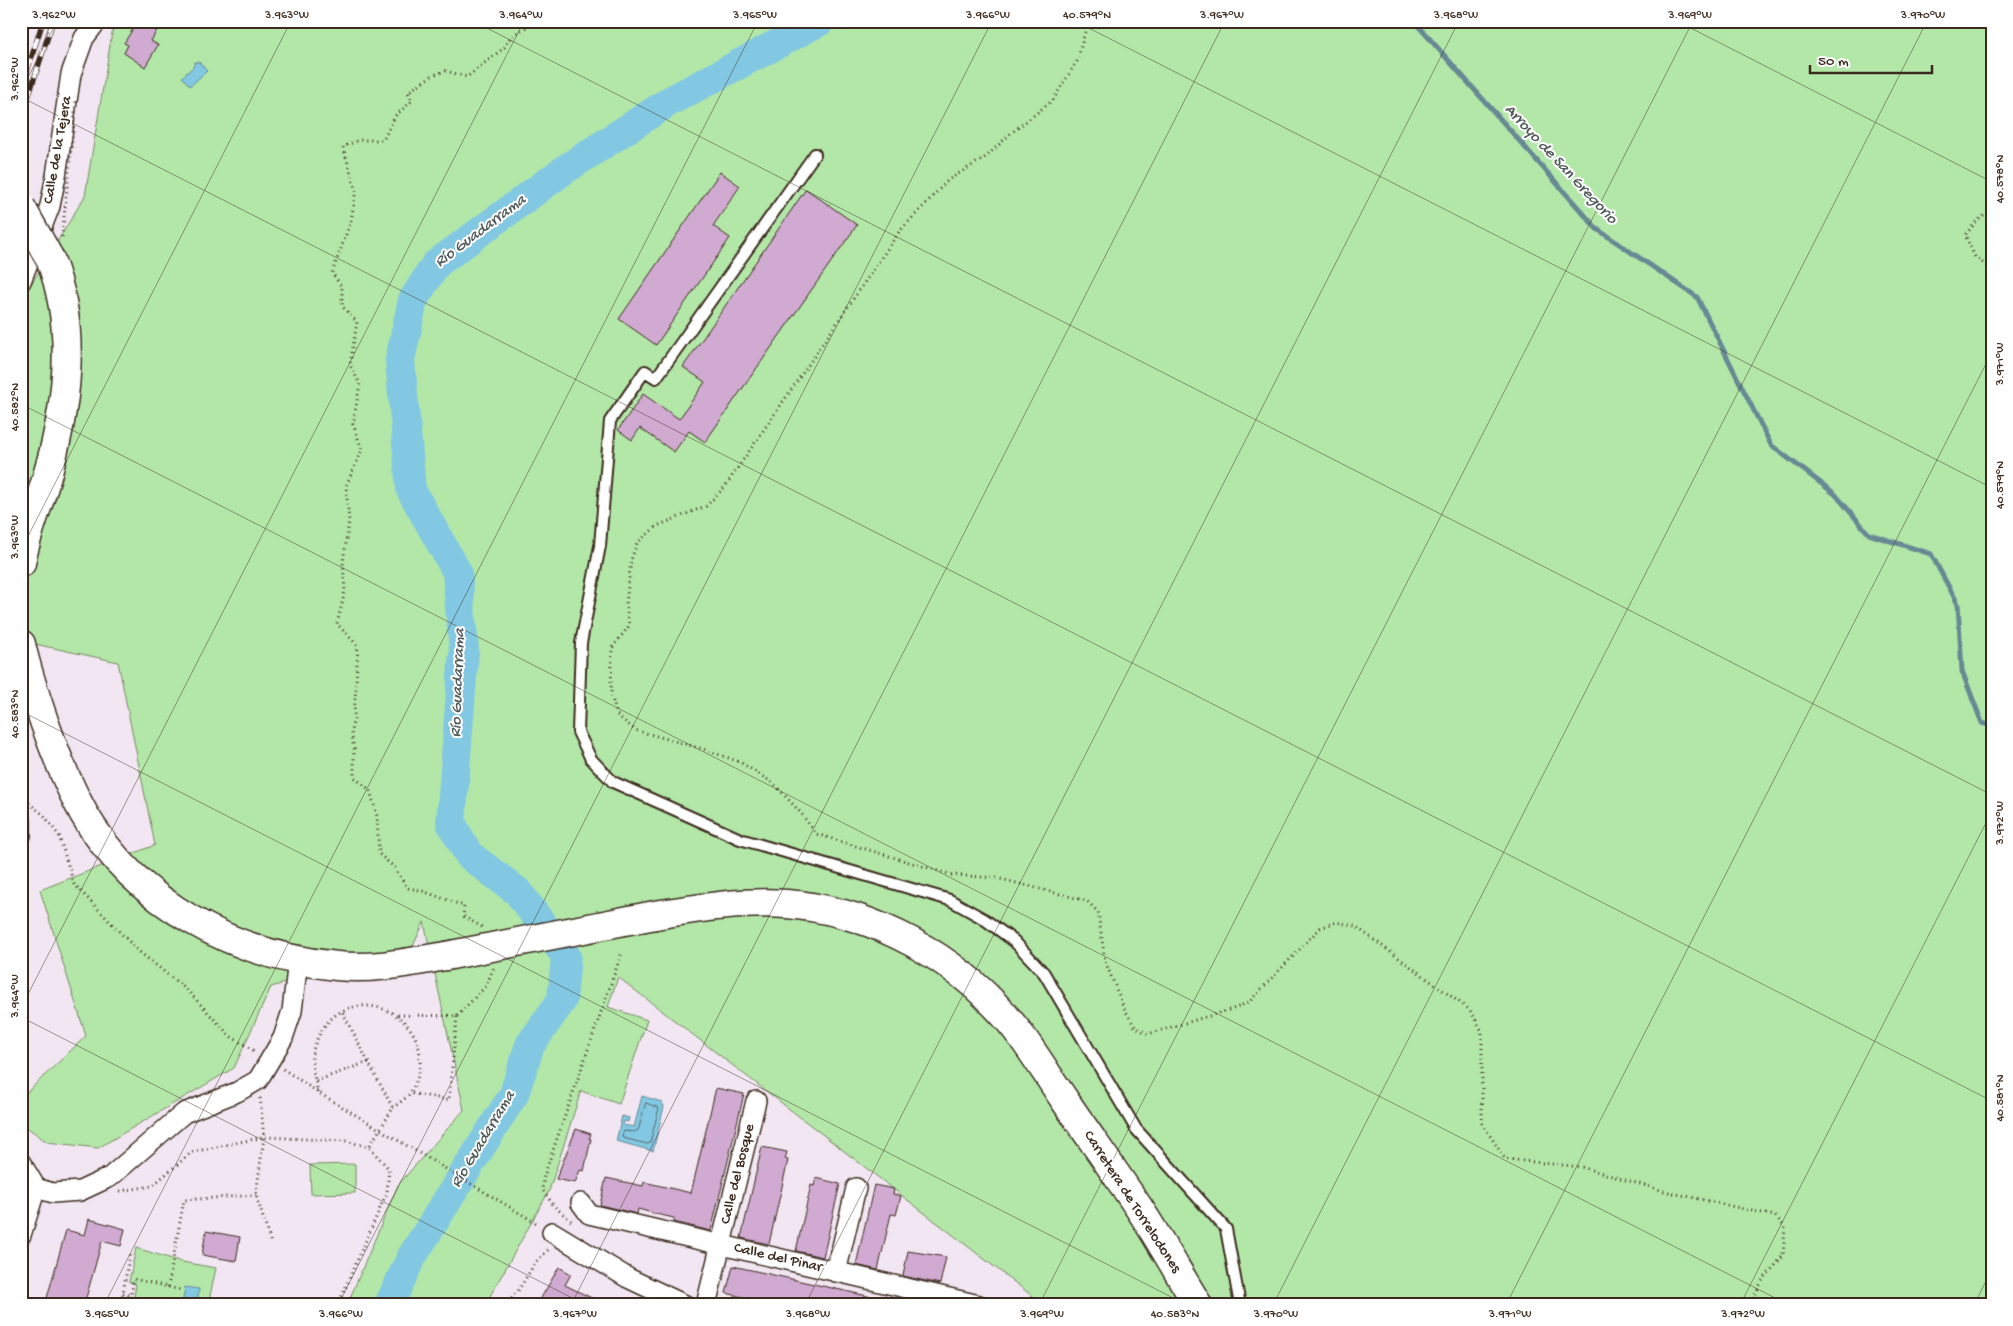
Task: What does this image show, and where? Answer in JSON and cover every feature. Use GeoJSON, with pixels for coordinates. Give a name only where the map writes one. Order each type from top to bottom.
{"type":"FeatureCollection","features":[{"type":"Feature","properties":{"kind":"main road"},"geometry":{"type":"LineString","coordinates":[[21,563],[56,446],[64,409],[67,352],[66,320],[53,247],[26,200]]}},
{"type":"Feature","properties":{"kind":"main road"},"geometry":{"type":"LineString","coordinates":[[21,644],[36,698],[66,778],[85,815],[101,839],[127,869],[164,902],[194,922],[222,937],[248,947],[298,960]]}},
{"type":"Feature","properties":{"kind":"main road","name":"Carretera de Torrelodones"},"geometry":{"type":"LineString","coordinates":[[298,960],[339,966],[379,966],[446,956],[655,915],[733,904],[788,904],[847,916],[881,928],[940,958],[965,976],[995,1005],[1015,1028],[1141,1211],[1198,1305]]}},
{"type":"Feature","properties":{"kind":"main road","name":"Carretera de Torrelodones"},"geometry":{"type":"LineString","coordinates":[[1064,1100],[1177,1305]]}},
{"type":"Feature","properties":{"kind":"street","name":"Calle de la Tejera"},"geometry":{"type":"LineString","coordinates":[[21,281],[50,206],[71,74],[84,38],[97,21]]}},
{"type":"Feature","properties":{"kind":"street"},"geometry":{"type":"LineString","coordinates":[[21,822],[21,835]]}},
{"type":"Feature","properties":{"kind":"street"},"geometry":{"type":"LineString","coordinates":[[21,1163],[36,1188],[53,1193],[80,1191],[110,1177],[184,1113],[237,1092],[258,1080],[283,1038],[292,1011],[298,960]]}},
{"type":"Feature","properties":{"kind":"street","name":"Calle del Bosque"},"geometry":{"type":"LineString","coordinates":[[706,1305],[756,1101]]}},
{"type":"Feature","properties":{"kind":"street"},"geometry":{"type":"LineString","coordinates":[[21,1235],[36,1188]]}},
{"type":"Feature","properties":{"kind":"street"},"geometry":{"type":"LineString","coordinates":[[836,1272],[856,1188]]}},
{"type":"Feature","properties":{"kind":"street","name":"Calle del Pinar"},"geometry":{"type":"LineString","coordinates":[[582,1203],[590,1214],[979,1305]]}},
{"type":"Feature","properties":{"kind":"street"},"geometry":{"type":"LineString","coordinates":[[558,1235],[628,1278],[685,1305]]}},
{"type":"Feature","properties":{"kind":"lane"},"geometry":{"type":"LineString","coordinates":[[815,154],[656,378],[645,371],[610,421],[600,546],[581,643],[578,732],[591,759],[613,782],[740,839],[950,900],[984,919],[1014,941],[1044,973],[1136,1129],[1226,1229],[1240,1305]]}},
{"type":"Feature","properties":{"kind":"path"},"geometry":{"type":"LineString","coordinates":[[489,931],[463,916],[464,906],[407,888],[395,868],[379,854],[377,816],[370,790],[354,778],[354,749],[350,730],[354,718],[358,646],[336,624],[345,591],[343,562],[349,521],[346,486],[362,450],[353,424],[360,384],[350,365],[357,322],[342,306],[342,287],[332,273],[351,221],[356,190],[343,147],[359,140],[383,140],[396,115],[412,101],[408,92],[433,75],[446,71],[467,77],[505,47],[511,36],[537,21]]}},
{"type":"Feature","properties":{"kind":"path"},"geometry":{"type":"LineString","coordinates":[[1084,32],[1077,61],[1053,100],[1010,134],[986,157],[948,180],[899,232],[724,488],[706,506],[657,526],[637,543],[631,560],[626,604],[629,626],[612,648],[611,695],[617,716],[635,730],[703,748],[740,762],[773,783],[801,813],[816,834],[952,875],[997,878],[1087,901],[1098,912],[1104,961],[1124,1008],[1135,1027],[1148,1034],[1236,1008],[1250,1000],[1320,928],[1336,922],[1355,926],[1470,1010],[1482,1030],[1482,1123],[1505,1159],[1581,1167],[1664,1190],[1775,1216],[1785,1227],[1783,1256],[1762,1281],[1750,1305]]}},
{"type":"Feature","properties":{"kind":"path"},"geometry":{"type":"LineString","coordinates":[[53,247],[61,243],[76,101]]}},
{"type":"Feature","properties":{"kind":"path"},"geometry":{"type":"LineString","coordinates":[[21,178],[26,200]]}},
{"type":"Feature","properties":{"kind":"path"},"geometry":{"type":"LineString","coordinates":[[1992,210],[1977,221],[1965,236],[1975,257],[1992,270]]}},
{"type":"Feature","properties":{"kind":"path"},"geometry":{"type":"LineString","coordinates":[[21,797],[44,814],[60,836],[74,884],[137,950],[187,990],[230,1036],[319,1093],[558,1235],[535,1263],[518,1291],[504,1305]]}},
{"type":"Feature","properties":{"kind":"path"},"geometry":{"type":"LineString","coordinates":[[574,1224],[554,1206],[542,1189],[544,1176],[622,952]]}},
{"type":"Feature","properties":{"kind":"path"},"geometry":{"type":"LineString","coordinates":[[410,1093],[449,1100],[457,1016],[486,986],[496,962]]}},
{"type":"Feature","properties":{"kind":"path"},"geometry":{"type":"LineString","coordinates":[[319,1093],[312,1061],[315,1041],[326,1024],[342,1011],[362,1006],[383,1008],[398,1016],[414,1034],[420,1054],[419,1074],[410,1093],[393,1108],[369,1147]]}},
{"type":"Feature","properties":{"kind":"path"},"geometry":{"type":"LineString","coordinates":[[342,1011],[393,1108]]}},
{"type":"Feature","properties":{"kind":"path"},"geometry":{"type":"LineString","coordinates":[[398,1016],[457,1016]]}},
{"type":"Feature","properties":{"kind":"path"},"geometry":{"type":"LineString","coordinates":[[316,1081],[368,1062]]}},
{"type":"Feature","properties":{"kind":"path"},"geometry":{"type":"LineString","coordinates":[[258,1080],[264,1137],[256,1194],[270,1242]]}},
{"type":"Feature","properties":{"kind":"path"},"geometry":{"type":"LineString","coordinates":[[112,1192],[152,1186],[192,1152],[264,1137],[346,1141],[369,1147],[389,1169],[388,1192],[338,1305]]}},
{"type":"Feature","properties":{"kind":"path"},"geometry":{"type":"LineString","coordinates":[[168,1287],[184,1200],[256,1194]]}},
{"type":"Feature","properties":{"kind":"path"},"geometry":{"type":"LineString","coordinates":[[121,1305],[130,1252]]}},
{"type":"Feature","properties":{"kind":"path"},"geometry":{"type":"LineString","coordinates":[[123,1293],[131,1295],[134,1279],[181,1290]]}},
{"type":"Feature","properties":{"kind":"green space"},"geometry":{"type":"Polygon","coordinates":[[[114,21],[1992,21],[1992,1305],[1044,1305],[618,977],[608,1007],[647,1020],[619,1104],[581,1091],[549,1191],[485,1305],[347,1305],[398,1185],[464,1110],[424,922],[413,946],[271,987],[234,1068],[98,1148],[47,1142],[21,1123],[21,1098],[86,1036],[40,890],[155,845],[118,662],[21,641],[21,301],[85,196],[114,21]]]}},
{"type":"Feature","properties":{"kind":"green space"},"geometry":{"type":"Polygon","coordinates":[[[355,1164],[355,1193],[311,1194],[310,1165],[355,1164]]]}},
{"type":"Feature","properties":{"kind":"green space"},"geometry":{"type":"Polygon","coordinates":[[[136,1248],[182,1262],[216,1268],[208,1305],[125,1305],[127,1296],[134,1297],[136,1284],[129,1282],[136,1248]]]}},
{"type":"Feature","properties":{"kind":"water"},"geometry":{"type":"Polygon","coordinates":[[[195,62],[199,62],[207,71],[190,86],[182,77],[193,67],[195,62]]]}},
{"type":"Feature","properties":{"kind":"water"},"geometry":{"type":"Polygon","coordinates":[[[642,1096],[662,1102],[664,1107],[653,1151],[616,1141],[622,1116],[629,1118],[628,1122],[624,1121],[623,1125],[634,1127],[642,1096]]]}},
{"type":"Feature","properties":{"kind":"water"},"geometry":{"type":"Polygon","coordinates":[[[185,1287],[199,1289],[197,1305],[182,1305],[185,1287]]]}},
{"type":"Feature","properties":{"kind":"building"},"geometry":{"type":"Polygon","coordinates":[[[138,21],[162,21],[151,41],[158,45],[145,67],[124,53],[128,45],[124,43],[138,21]]]}},
{"type":"Feature","properties":{"kind":"building"},"geometry":{"type":"Polygon","coordinates":[[[720,172],[740,186],[713,226],[730,238],[656,345],[619,319],[720,172]]]}},
{"type":"Feature","properties":{"kind":"building"},"geometry":{"type":"Polygon","coordinates":[[[806,189],[857,225],[705,442],[689,431],[674,452],[640,428],[632,440],[618,430],[643,394],[679,419],[705,382],[683,367],[806,189]]]}},
{"type":"Feature","properties":{"kind":"building"},"geometry":{"type":"Polygon","coordinates":[[[716,1088],[744,1094],[711,1231],[674,1222],[674,1218],[638,1209],[637,1214],[600,1205],[606,1178],[643,1186],[644,1182],[691,1193],[716,1088]]]}},
{"type":"Feature","properties":{"kind":"building"},"geometry":{"type":"Polygon","coordinates":[[[576,1129],[591,1134],[589,1139],[591,1139],[584,1171],[580,1170],[575,1183],[556,1179],[576,1129]]]}},
{"type":"Feature","properties":{"kind":"building"},"geometry":{"type":"Polygon","coordinates":[[[762,1147],[787,1152],[785,1159],[788,1160],[769,1244],[741,1238],[762,1147]]]}},
{"type":"Feature","properties":{"kind":"building"},"geometry":{"type":"Polygon","coordinates":[[[816,1178],[840,1184],[823,1257],[796,1251],[811,1185],[814,1186],[816,1178]]]}},
{"type":"Feature","properties":{"kind":"building"},"geometry":{"type":"Polygon","coordinates":[[[874,1185],[894,1189],[893,1194],[901,1196],[896,1215],[891,1214],[878,1270],[856,1265],[874,1185]]]}},
{"type":"Feature","properties":{"kind":"building"},"geometry":{"type":"Polygon","coordinates":[[[89,1219],[125,1229],[121,1246],[102,1241],[84,1305],[45,1305],[66,1230],[85,1235],[89,1219]]]}},
{"type":"Feature","properties":{"kind":"building"},"geometry":{"type":"Polygon","coordinates":[[[206,1231],[240,1237],[236,1261],[202,1255],[206,1231]]]}},
{"type":"Feature","properties":{"kind":"building"},"geometry":{"type":"Polygon","coordinates":[[[908,1251],[946,1257],[940,1284],[903,1276],[908,1251]]]}},
{"type":"Feature","properties":{"kind":"building"},"geometry":{"type":"Polygon","coordinates":[[[733,1266],[881,1299],[881,1305],[777,1305],[726,1293],[733,1266]]]}},
{"type":"Feature","properties":{"kind":"building"},"geometry":{"type":"Polygon","coordinates":[[[559,1267],[571,1274],[565,1285],[606,1305],[537,1305],[559,1267]]]}},
{"type":"Feature","properties":{"kind":"waterway","name":"Río Guadarrama"},"geometry":{"type":"LineString","coordinates":[[389,1305],[411,1258],[514,1094],[530,1045],[562,1000],[566,956],[518,892],[469,855],[451,823],[464,651],[457,572],[411,490],[400,360],[413,300],[436,264],[564,170],[670,101],[820,21]]}},
{"type":"Feature","properties":{"kind":"waterway","name":"Arroyo de San Gregorio"},"geometry":{"type":"LineString","coordinates":[[1414,21],[1597,229],[1697,297],[1771,445],[1835,494],[1869,534],[1931,554],[1958,604],[1962,671],[1982,723],[1992,726]]}},
{"type":"Feature","properties":{"kind":"railway"},"geometry":{"type":"LineString","coordinates":[[21,90],[43,21]]}},
{"type":"Feature","properties":{"kind":"railway"},"geometry":{"type":"LineString","coordinates":[[21,119],[53,21]]}}]}
